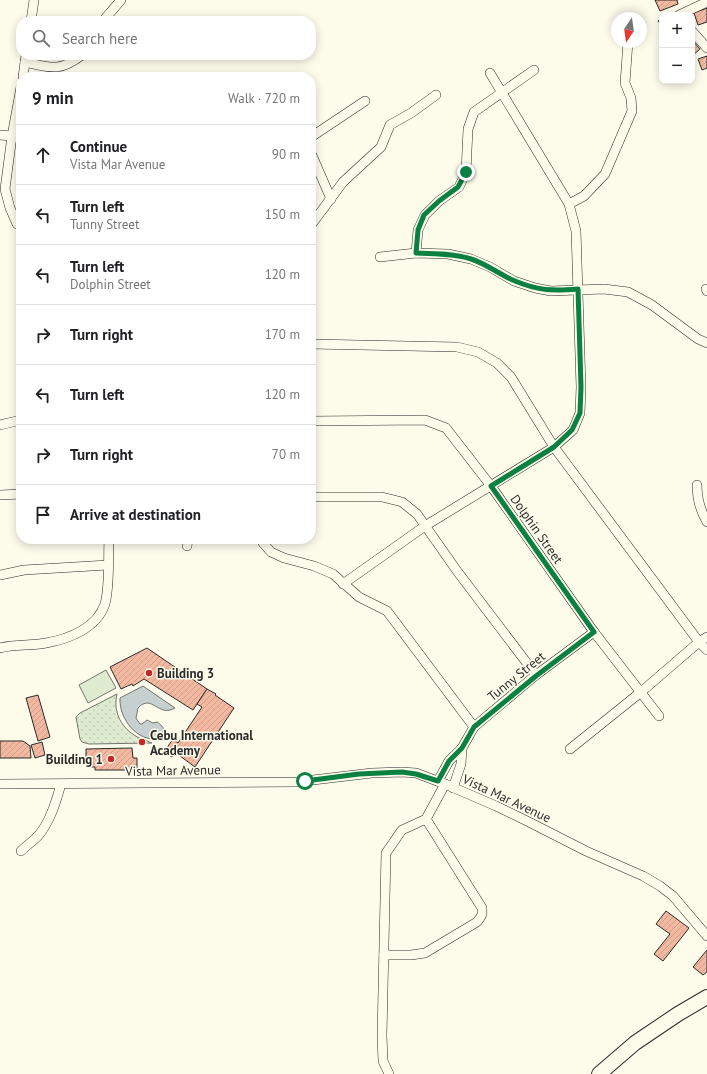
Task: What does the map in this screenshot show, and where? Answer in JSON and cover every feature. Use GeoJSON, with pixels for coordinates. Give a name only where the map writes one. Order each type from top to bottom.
{"type":"FeatureCollection","features":[{"type":"Feature","properties":{"kind":"main road"},"geometry":{"type":"LineString","coordinates":[[599,1074],[635,1043],[678,1014],[707,997]]}},
{"type":"Feature","properties":{"kind":"street"},"geometry":{"type":"LineString","coordinates":[[32,16],[34,0]]}},
{"type":"Feature","properties":{"kind":"street"},"geometry":{"type":"LineString","coordinates":[[107,16],[121,0]]}},
{"type":"Feature","properties":{"kind":"street"},"geometry":{"type":"LineString","coordinates":[[685,12],[707,2]]}},
{"type":"Feature","properties":{"kind":"street"},"geometry":{"type":"LineString","coordinates":[[695,34],[707,48]]}},
{"type":"Feature","properties":{"kind":"street"},"geometry":{"type":"LineString","coordinates":[[569,204],[584,196],[605,174],[632,111],[631,98],[625,83],[628,48]]}},
{"type":"Feature","properties":{"kind":"street"},"geometry":{"type":"LineString","coordinates":[[24,72],[26,60]]}},
{"type":"Feature","properties":{"kind":"street"},"geometry":{"type":"LineString","coordinates":[[31,60],[52,68],[70,64],[75,60]]}},
{"type":"Feature","properties":{"kind":"street"},"geometry":{"type":"LineString","coordinates":[[416,253],[418,230],[424,215],[439,201],[458,187],[466,172],[468,129],[474,112],[534,70]]}},
{"type":"Feature","properties":{"kind":"street"},"geometry":{"type":"LineString","coordinates":[[343,584],[425,526],[554,447],[572,430],[580,413],[581,387],[576,231],[569,204],[490,74]]}},
{"type":"Feature","properties":{"kind":"street"},"geometry":{"type":"LineString","coordinates":[[316,218],[343,182],[382,147],[390,125],[417,109],[436,94]]}},
{"type":"Feature","properties":{"kind":"street"},"geometry":{"type":"LineString","coordinates":[[316,134],[365,101]]}},
{"type":"Feature","properties":{"kind":"street"},"geometry":{"type":"LineString","coordinates":[[0,135],[16,137]]}},
{"type":"Feature","properties":{"kind":"street"},"geometry":{"type":"LineString","coordinates":[[16,141],[3,190],[16,222]]}},
{"type":"Feature","properties":{"kind":"street"},"geometry":{"type":"LineString","coordinates":[[316,164],[331,198]]}},
{"type":"Feature","properties":{"kind":"street"},"geometry":{"type":"LineString","coordinates":[[380,257],[416,253],[448,254],[471,259],[490,267],[514,281],[535,288],[551,291],[604,289],[628,292],[652,305],[698,339],[707,343]]}},
{"type":"Feature","properties":{"kind":"street"},"geometry":{"type":"LineString","coordinates":[[316,344],[457,347],[478,352],[497,363],[511,377],[554,447],[698,642],[707,650]]}},
{"type":"Feature","properties":{"kind":"street","name":"Dolphin Street"},"geometry":{"type":"LineString","coordinates":[[316,421],[425,420],[446,428],[491,486],[594,632],[659,716]]}},
{"type":"Feature","properties":{"kind":"street"},"geometry":{"type":"LineString","coordinates":[[0,425],[16,421]]}},
{"type":"Feature","properties":{"kind":"street"},"geometry":{"type":"LineString","coordinates":[[697,485],[699,505],[707,522]]}},
{"type":"Feature","properties":{"kind":"street"},"geometry":{"type":"LineString","coordinates":[[0,495],[16,494]]}},
{"type":"Feature","properties":{"kind":"street"},"geometry":{"type":"LineString","coordinates":[[316,497],[382,497],[402,502],[418,514],[457,571],[536,676]]}},
{"type":"Feature","properties":{"kind":"street"},"geometry":{"type":"LineString","coordinates":[[0,648],[45,644],[68,637],[87,627],[97,618],[104,604],[108,565],[108,544]]}},
{"type":"Feature","properties":{"kind":"street"},"geometry":{"type":"LineString","coordinates":[[264,544],[271,552],[284,558],[314,566],[333,574],[359,597],[388,611],[474,727]]}},
{"type":"Feature","properties":{"kind":"street"},"geometry":{"type":"LineString","coordinates":[[0,575],[24,570],[108,565]]}},
{"type":"Feature","properties":{"kind":"street","name":"Tunny Street"},"geometry":{"type":"LineString","coordinates":[[445,784],[449,761],[462,748],[474,727],[536,676],[594,632]]}},
{"type":"Feature","properties":{"kind":"street"},"geometry":{"type":"LineString","coordinates":[[570,749],[641,692],[698,642],[707,637]]}},
{"type":"Feature","properties":{"kind":"street","name":"Tunny Street"},"geometry":{"type":"LineString","coordinates":[[445,784],[461,764],[462,748]]}},
{"type":"Feature","properties":{"kind":"street","name":"Vista Mar Avenue"},"geometry":{"type":"LineString","coordinates":[[0,784],[296,782],[359,774],[402,772],[416,774],[445,784],[529,822],[586,851],[648,878],[673,896],[707,936]]}},
{"type":"Feature","properties":{"kind":"street"},"geometry":{"type":"LineString","coordinates":[[21,851],[37,836],[46,824],[61,784]]}},
{"type":"Feature","properties":{"kind":"street"},"geometry":{"type":"LineString","coordinates":[[389,1074],[383,1062],[382,1036],[386,853],[402,830],[426,819],[445,784]]}},
{"type":"Feature","properties":{"kind":"street"},"geometry":{"type":"LineString","coordinates":[[384,955],[411,955],[425,953],[477,922],[483,913],[482,908],[426,819]]}},
{"type":"Feature","properties":{"kind":"green space"},"geometry":{"type":"Polygon","coordinates":[[[106,670],[116,688],[88,703],[79,685],[106,670]]]}},
{"type":"Feature","properties":{"kind":"green space"},"geometry":{"type":"Polygon","coordinates":[[[117,694],[116,706],[121,722],[136,736],[152,743],[89,744],[82,742],[80,739],[76,717],[80,713],[117,694]]]}},
{"type":"Feature","properties":{"kind":"shaded area"},"geometry":{"type":"Polygon","coordinates":[[[143,686],[175,708],[164,710],[147,703],[138,708],[136,718],[140,724],[147,720],[153,723],[157,722],[162,726],[164,733],[159,739],[143,737],[131,728],[126,721],[120,706],[120,698],[143,686]]]}},
{"type":"Feature","properties":{"kind":"building"},"geometry":{"type":"Polygon","coordinates":[[[655,0],[677,0],[678,4],[660,11],[655,0]]]}},
{"type":"Feature","properties":{"kind":"building"},"geometry":{"type":"Polygon","coordinates":[[[707,8],[707,22],[698,25],[695,13],[707,8]]]}},
{"type":"Feature","properties":{"kind":"building"},"geometry":{"type":"Polygon","coordinates":[[[695,43],[700,49],[695,53],[695,43]]]}},
{"type":"Feature","properties":{"kind":"building"},"geometry":{"type":"Polygon","coordinates":[[[707,56],[707,68],[702,70],[698,59],[707,56]]]}},
{"type":"Feature","properties":{"kind":"building","name":"Building 3"},"geometry":{"type":"Polygon","coordinates":[[[147,648],[207,689],[193,710],[144,679],[133,686],[132,684],[121,689],[110,667],[147,648]]]}},
{"type":"Feature","properties":{"kind":"building"},"geometry":{"type":"Polygon","coordinates":[[[207,689],[234,708],[195,767],[176,753],[172,757],[164,752],[173,739],[178,743],[202,707],[197,704],[207,689]]]}},
{"type":"Feature","properties":{"kind":"building"},"geometry":{"type":"Polygon","coordinates":[[[38,695],[50,737],[38,741],[26,698],[38,695]]]}},
{"type":"Feature","properties":{"kind":"building"},"geometry":{"type":"Polygon","coordinates":[[[0,741],[23,741],[30,746],[31,758],[0,758],[0,741]]]}},
{"type":"Feature","properties":{"kind":"building"},"geometry":{"type":"Polygon","coordinates":[[[42,742],[45,755],[35,758],[31,745],[42,742]]]}},
{"type":"Feature","properties":{"kind":"building","name":"Building 1"},"geometry":{"type":"Polygon","coordinates":[[[132,748],[133,758],[137,758],[137,770],[95,770],[95,767],[91,767],[91,760],[86,760],[86,749],[132,748]]]}},
{"type":"Feature","properties":{"kind":"building"},"geometry":{"type":"Polygon","coordinates":[[[666,911],[689,928],[663,961],[654,954],[670,934],[656,924],[666,911]]]}},
{"type":"Feature","properties":{"kind":"building"},"geometry":{"type":"Polygon","coordinates":[[[707,950],[707,972],[703,975],[693,967],[707,950]]]}},
{"type":"Feature","properties":{"kind":"place","name":"Building 3"},"geometry":{"type":"Point","coordinates":[149,673]}},
{"type":"Feature","properties":{"kind":"place","name":"Cebu International Academy"},"geometry":{"type":"Point","coordinates":[142,742]}},
{"type":"Feature","properties":{"kind":"place","name":"Building 1"},"geometry":{"type":"Point","coordinates":[111,759]}},
{"type":"Feature","properties":{"kind":"route"},"geometry":{"type":"LineString","coordinates":[[305,781],[359,774],[402,772],[423,775],[438,781],[449,761],[462,748],[474,727],[536,676],[594,632],[491,486],[554,447],[572,430],[580,413],[581,387],[578,289],[551,291],[535,288],[514,281],[490,267],[471,259],[448,254],[416,253],[418,230],[424,215],[439,201],[458,187],[466,172]]}}]}
